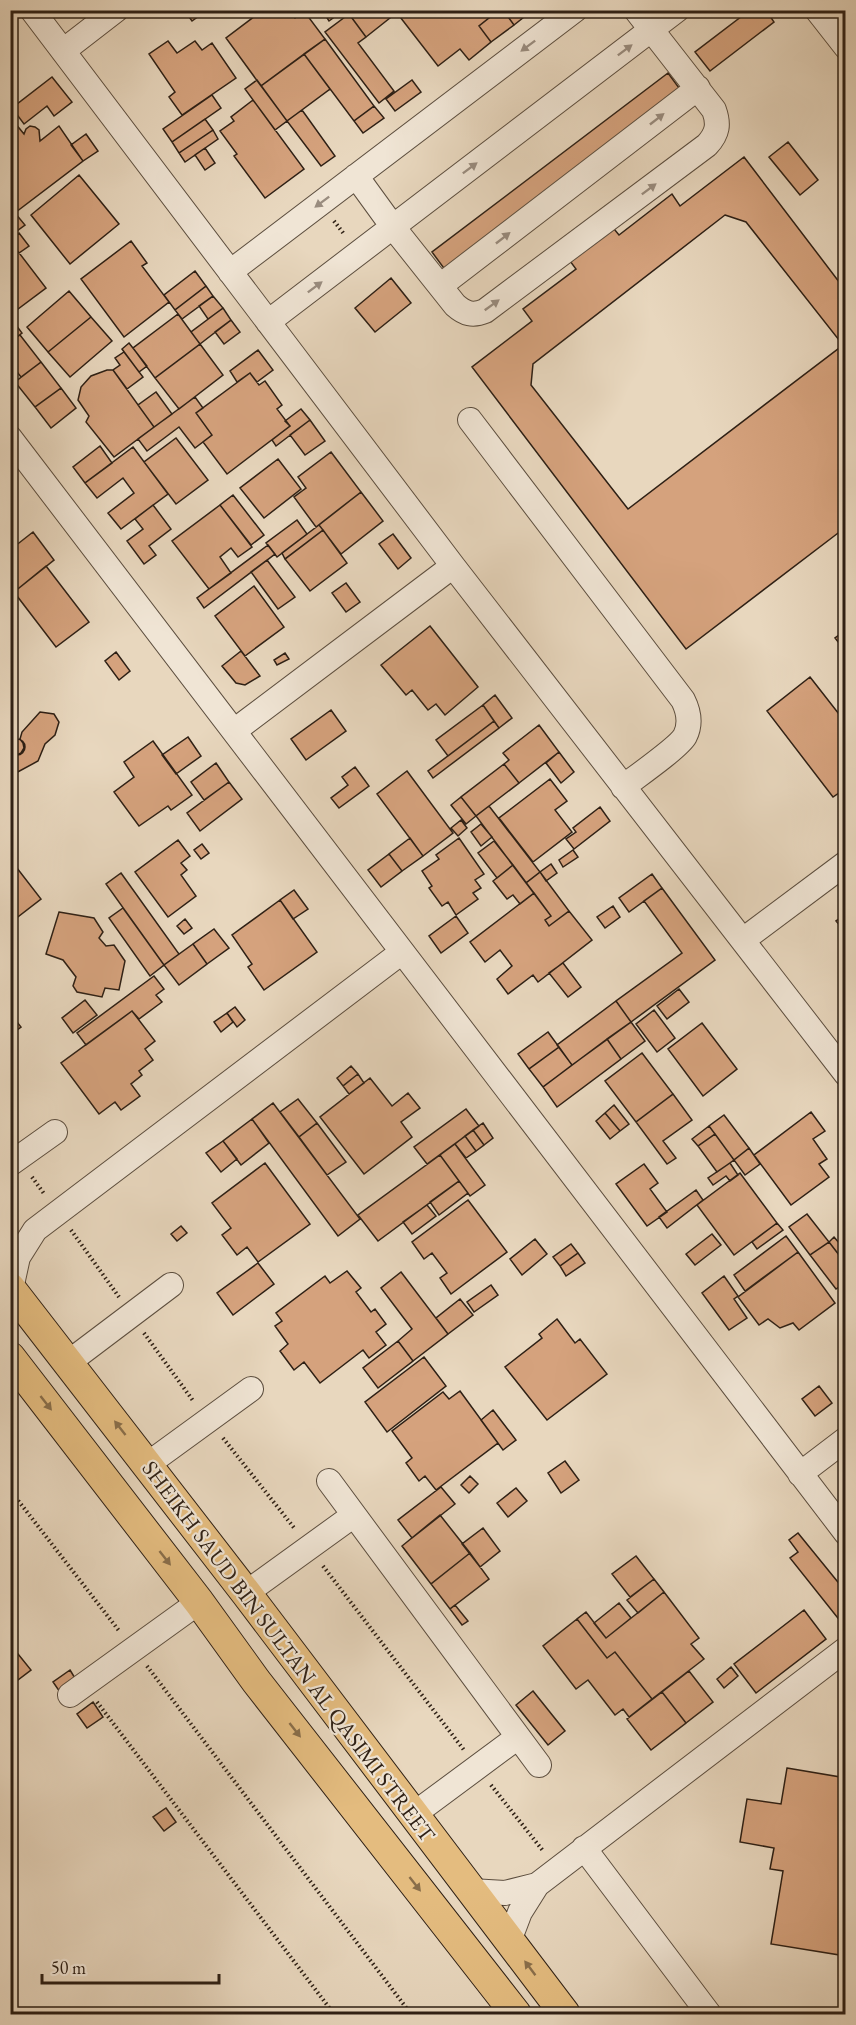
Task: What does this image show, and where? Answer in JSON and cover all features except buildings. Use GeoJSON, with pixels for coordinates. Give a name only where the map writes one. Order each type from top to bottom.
{"type":"FeatureCollection","features":[{"type":"Feature","properties":{"kind":"main road","name":"SHEIKH SAUD BIN SULTAN AL QASIMI STREET"},"geometry":{"type":"LineString","coordinates":[[10,1288],[148,1464],[565,2014]]}},
{"type":"Feature","properties":{"kind":"main road","name":"SHEIKH SAUD BIN SULTAN AL QASIMI STREET"},"geometry":{"type":"LineString","coordinates":[[10,1357],[199,1602],[256,1681],[516,2014]]}},
{"type":"Feature","properties":{"kind":"main road"},"geometry":{"type":"LineString","coordinates":[[256,1681],[274,1694],[288,1700],[299,1700],[317,1686]]}},
{"type":"Feature","properties":{"kind":"street"},"geometry":{"type":"LineString","coordinates":[[32,10],[453,566],[846,1074]]}},
{"type":"Feature","properties":{"kind":"street"},"geometry":{"type":"LineString","coordinates":[[63,51],[116,10]]}},
{"type":"Feature","properties":{"kind":"street"},"geometry":{"type":"LineString","coordinates":[[230,272],[575,10]]}},
{"type":"Feature","properties":{"kind":"street"},"geometry":{"type":"LineString","coordinates":[[356,176],[393,227],[461,310],[469,314],[485,311],[708,144],[714,137],[717,129],[714,110],[636,10]]}},
{"type":"Feature","properties":{"kind":"street"},"geometry":{"type":"LineString","coordinates":[[268,322],[676,10]]}},
{"type":"Feature","properties":{"kind":"street"},"geometry":{"type":"LineString","coordinates":[[817,10],[846,47]]}},
{"type":"Feature","properties":{"kind":"street"},"geometry":{"type":"LineString","coordinates":[[440,286],[698,88]]}},
{"type":"Feature","properties":{"kind":"street"},"geometry":{"type":"LineString","coordinates":[[470,420],[683,700],[687,709],[687,729],[683,739],[623,787]]}},
{"type":"Feature","properties":{"kind":"street"},"geometry":{"type":"LineString","coordinates":[[10,438],[846,1533]]}},
{"type":"Feature","properties":{"kind":"street"},"geometry":{"type":"LineString","coordinates":[[234,731],[453,566]]}},
{"type":"Feature","properties":{"kind":"street"},"geometry":{"type":"LineString","coordinates":[[743,940],[846,863]]}},
{"type":"Feature","properties":{"kind":"street"},"geometry":{"type":"LineString","coordinates":[[10,1288],[18,1257],[35,1230],[402,952]]}},
{"type":"Feature","properties":{"kind":"street"},"geometry":{"type":"LineString","coordinates":[[14,1161],[55,1132]]}},
{"type":"Feature","properties":{"kind":"street"},"geometry":{"type":"LineString","coordinates":[[10,1237],[35,1230]]}},
{"type":"Feature","properties":{"kind":"street"},"geometry":{"type":"LineString","coordinates":[[69,1362],[171,1285]]}},
{"type":"Feature","properties":{"kind":"street"},"geometry":{"type":"LineString","coordinates":[[148,1464],[250,1389]]}},
{"type":"Feature","properties":{"kind":"street"},"geometry":{"type":"LineString","coordinates":[[800,1474],[846,1439]]}},
{"type":"Feature","properties":{"kind":"street"},"geometry":{"type":"LineString","coordinates":[[329,1481],[539,1765]]}},
{"type":"Feature","properties":{"kind":"street"},"geometry":{"type":"LineString","coordinates":[[246,1593],[354,1515]]}},
{"type":"Feature","properties":{"kind":"street"},"geometry":{"type":"LineString","coordinates":[[77,1690],[199,1602]]}},
{"type":"Feature","properties":{"kind":"street"},"geometry":{"type":"LineString","coordinates":[[509,1941],[520,1912],[537,1885],[846,1649]]}},
{"type":"Feature","properties":{"kind":"street"},"geometry":{"type":"LineString","coordinates":[[414,1814],[518,1737]]}},
{"type":"Feature","properties":{"kind":"street"},"geometry":{"type":"LineString","coordinates":[[584,1848],[709,2014]]}},
{"type":"Feature","properties":{"kind":"street"},"geometry":{"type":"LineString","coordinates":[[471,1891],[505,1893],[537,1885]]}},
{"type":"Feature","properties":{"kind":"path"},"geometry":{"type":"LineString","coordinates":[[320,203],[359,254]]}},
{"type":"Feature","properties":{"kind":"path"},"geometry":{"type":"LineString","coordinates":[[14,1161],[58,1212],[208,1420],[558,1869]]}},
{"type":"Feature","properties":{"kind":"path"},"geometry":{"type":"LineString","coordinates":[[10,1490],[134,1649],[411,2014]]}},
{"type":"Feature","properties":{"kind":"path"},"geometry":{"type":"LineString","coordinates":[[77,1690],[334,2014]]}}]}
